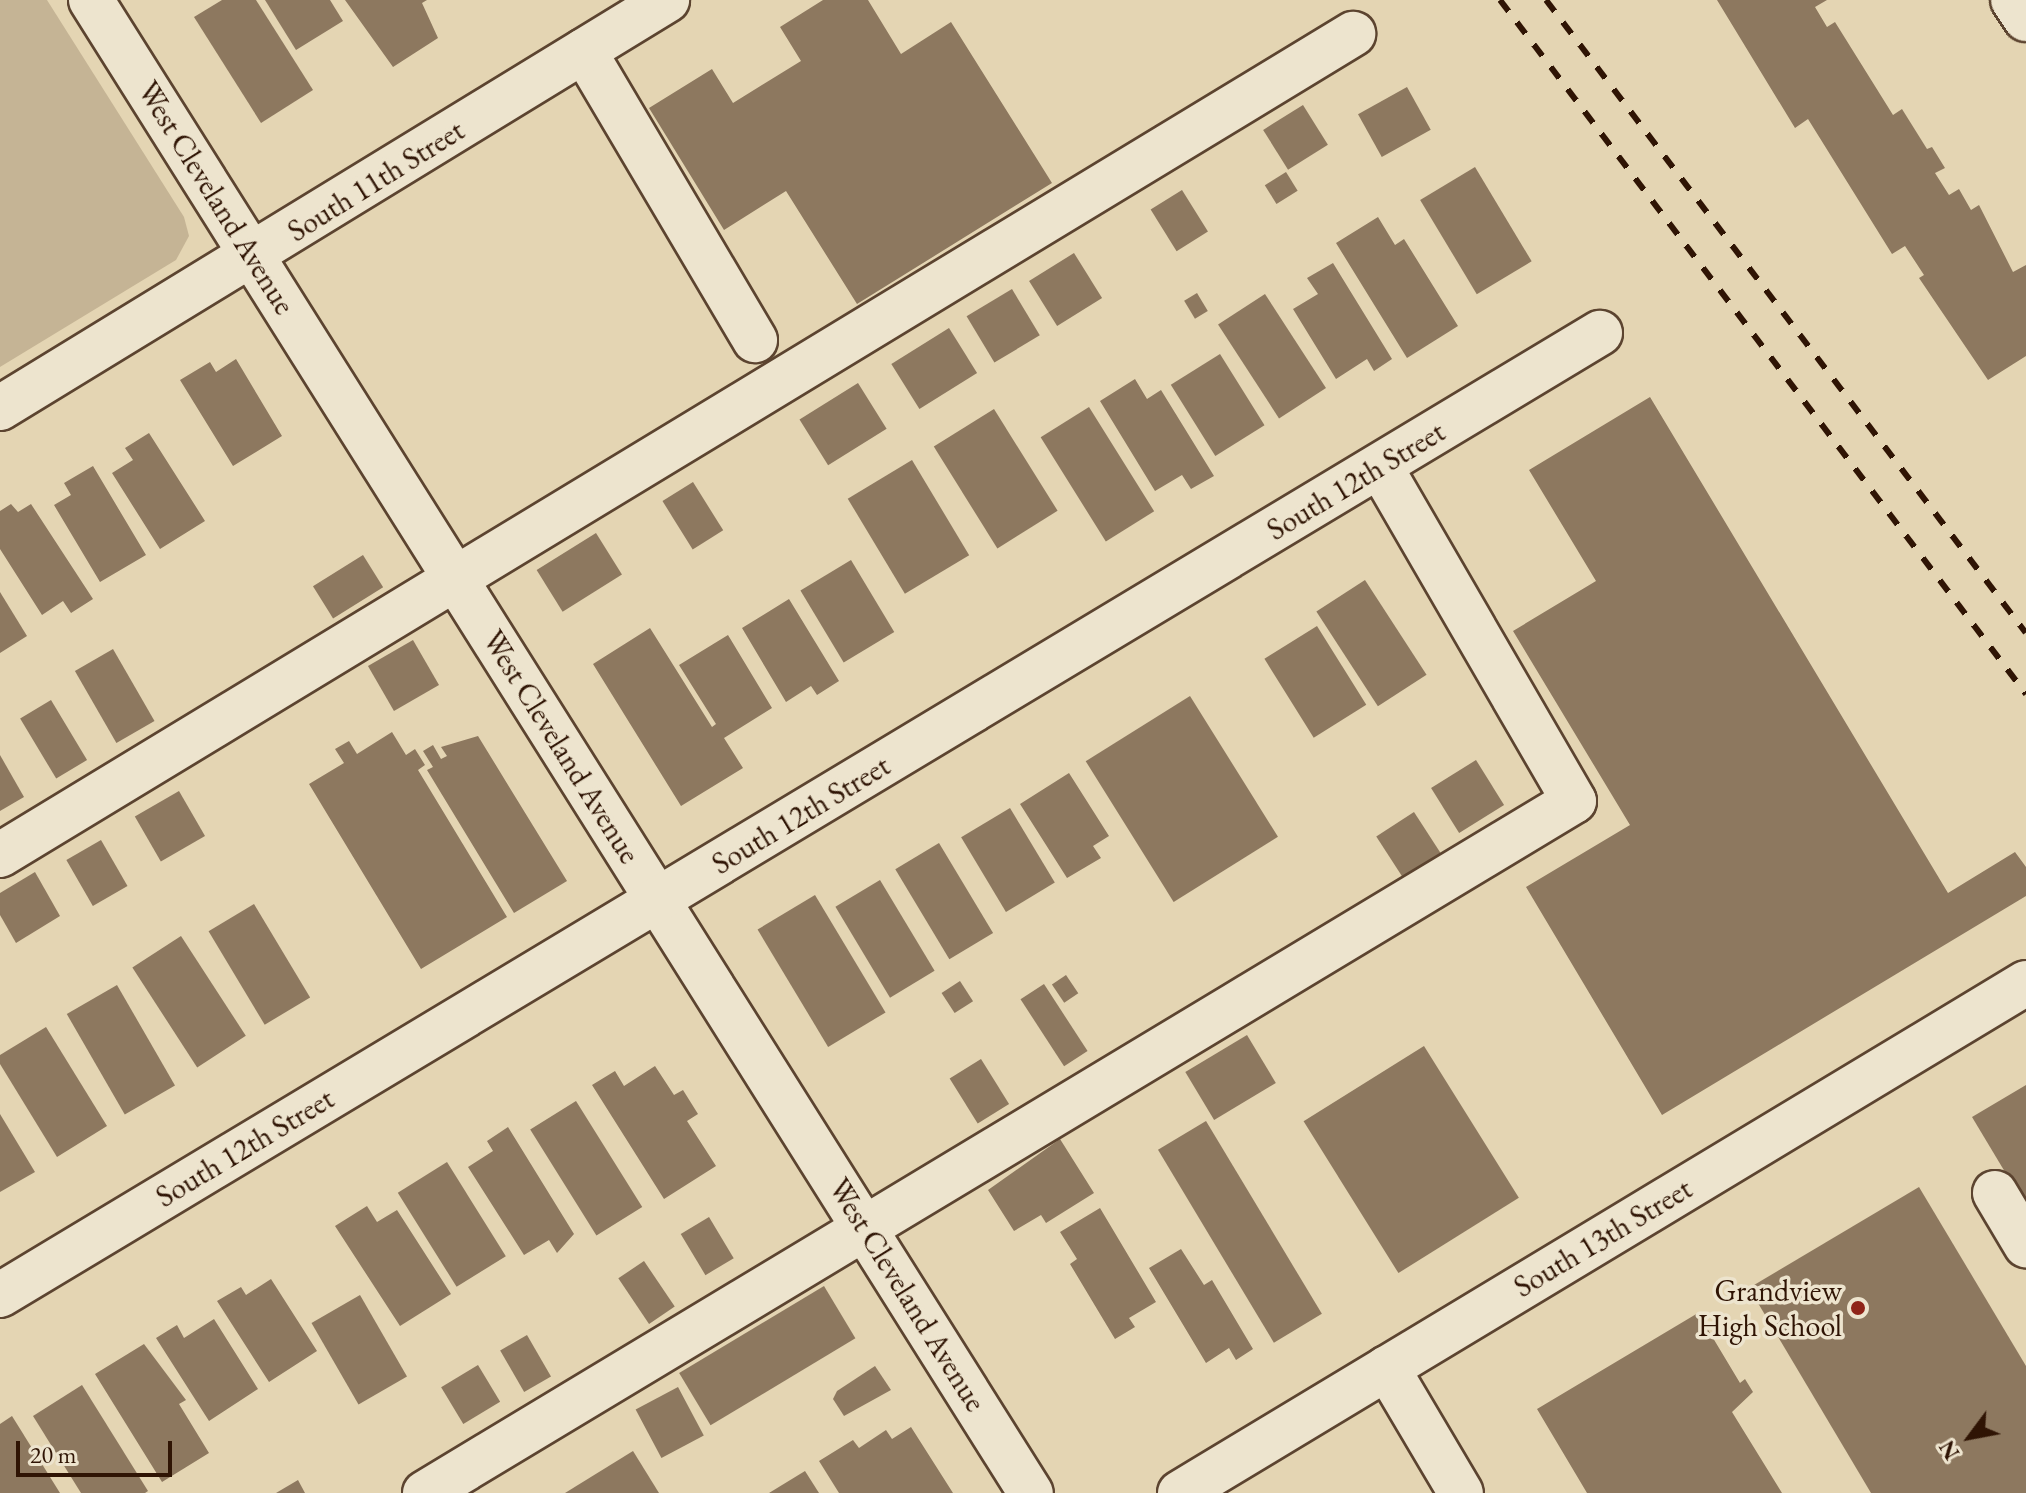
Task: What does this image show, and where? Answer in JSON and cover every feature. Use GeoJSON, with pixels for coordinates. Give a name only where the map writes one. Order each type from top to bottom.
{"type":"FeatureCollection","features":[{"type":"Feature","properties":{"kind":"street","name":"West Cleveland Avenue"},"geometry":{"type":"LineString","coordinates":[[91,0],[1031,1493]]}},
{"type":"Feature","properties":{"kind":"street","name":"South 11th Street"},"geometry":{"type":"LineString","coordinates":[[0,408],[253,257],[667,0]]}},
{"type":"Feature","properties":{"kind":"street"},"geometry":{"type":"LineString","coordinates":[[2013,0],[2026,19]]}},
{"type":"Feature","properties":{"kind":"street"},"geometry":{"type":"LineString","coordinates":[[0,855],[1353,34]]}},
{"type":"Feature","properties":{"kind":"street"},"geometry":{"type":"LineString","coordinates":[[584,51],[755,340]]}},
{"type":"Feature","properties":{"kind":"street","name":"South 12th Street"},"geometry":{"type":"LineString","coordinates":[[0,1295],[1600,333]]}},
{"type":"Feature","properties":{"kind":"street"},"geometry":{"type":"LineString","coordinates":[[425,1493],[1574,801],[1380,467]]}},
{"type":"Feature","properties":{"kind":"street","name":"South 13th Street"},"geometry":{"type":"LineString","coordinates":[[1180,1493],[2026,983]]}},
{"type":"Feature","properties":{"kind":"street"},"geometry":{"type":"LineString","coordinates":[[1995,1193],[2026,1245]]}},
{"type":"Feature","properties":{"kind":"street"},"geometry":{"type":"LineString","coordinates":[[1387,1368],[1461,1493]]}},
{"type":"Feature","properties":{"kind":"shaded area"},"geometry":{"type":"Polygon","coordinates":[[[0,0],[47,0],[184,217],[189,236],[176,260],[0,367],[0,0]]]}},
{"type":"Feature","properties":{"kind":"building"},"geometry":{"type":"Polygon","coordinates":[[[222,0],[256,0],[313,90],[261,123],[194,17],[222,0]]]}},
{"type":"Feature","properties":{"kind":"building"},"geometry":{"type":"Polygon","coordinates":[[[265,0],[330,0],[343,21],[296,50],[265,0]]]}},
{"type":"Feature","properties":{"kind":"building"},"geometry":{"type":"Polygon","coordinates":[[[345,0],[427,0],[422,3],[438,38],[393,67],[345,0]]]}},
{"type":"Feature","properties":{"kind":"building"},"geometry":{"type":"Polygon","coordinates":[[[823,0],[868,0],[901,54],[951,22],[1052,183],[857,304],[786,191],[724,230],[649,108],[712,69],[733,103],[801,61],[780,27],[823,0]]]}},
{"type":"Feature","properties":{"kind":"building"},"geometry":{"type":"Polygon","coordinates":[[[1717,0],[1827,0],[1815,7],[1827,27],[1835,22],[1893,115],[1902,109],[1927,149],[1932,147],[1945,168],[1935,173],[1949,195],[1959,189],[1971,210],[1979,205],[2013,272],[2026,265],[2026,356],[1988,380],[1919,278],[1924,275],[1905,246],[1892,254],[1808,119],[1795,128],[1717,0]]]}},
{"type":"Feature","properties":{"kind":"building"},"geometry":{"type":"Polygon","coordinates":[[[1407,87],[1431,130],[1382,157],[1358,114],[1407,87]]]}},
{"type":"Feature","properties":{"kind":"building"},"geometry":{"type":"Polygon","coordinates":[[[1303,105],[1328,145],[1288,170],[1263,130],[1303,105]]]}},
{"type":"Feature","properties":{"kind":"building"},"geometry":{"type":"Polygon","coordinates":[[[1475,167],[1532,261],[1477,294],[1420,200],[1475,167]]]}},
{"type":"Feature","properties":{"kind":"building"},"geometry":{"type":"Polygon","coordinates":[[[1286,172],[1298,191],[1276,204],[1265,185],[1286,172]]]}},
{"type":"Feature","properties":{"kind":"building"},"geometry":{"type":"Polygon","coordinates":[[[1182,190],[1208,232],[1177,251],[1151,210],[1182,190]]]}},
{"type":"Feature","properties":{"kind":"building"},"geometry":{"type":"Polygon","coordinates":[[[1378,217],[1395,245],[1404,239],[1458,326],[1407,358],[1336,243],[1378,217]]]}},
{"type":"Feature","properties":{"kind":"building"},"geometry":{"type":"Polygon","coordinates":[[[1074,253],[1102,298],[1057,326],[1029,281],[1074,253]]]}},
{"type":"Feature","properties":{"kind":"building"},"geometry":{"type":"Polygon","coordinates":[[[1333,263],[1392,359],[1374,371],[1367,359],[1336,379],[1293,309],[1318,294],[1307,278],[1333,263]]]}},
{"type":"Feature","properties":{"kind":"building"},"geometry":{"type":"Polygon","coordinates":[[[1012,289],[1040,335],[994,363],[967,316],[1012,289]]]}},
{"type":"Feature","properties":{"kind":"building"},"geometry":{"type":"Polygon","coordinates":[[[1197,293],[1208,311],[1195,319],[1184,301],[1197,293]]]}},
{"type":"Feature","properties":{"kind":"building"},"geometry":{"type":"Polygon","coordinates":[[[1265,294],[1326,388],[1279,418],[1218,324],[1265,294]]]}},
{"type":"Feature","properties":{"kind":"building"},"geometry":{"type":"Polygon","coordinates":[[[949,328],[977,373],[919,409],[891,364],[949,328]]]}},
{"type":"Feature","properties":{"kind":"building"},"geometry":{"type":"Polygon","coordinates":[[[1220,354],[1265,425],[1215,456],[1171,385],[1220,354]]]}},
{"type":"Feature","properties":{"kind":"building"},"geometry":{"type":"Polygon","coordinates":[[[236,359],[282,436],[233,466],[180,380],[210,362],[216,372],[236,359]]]}},
{"type":"Feature","properties":{"kind":"building"},"geometry":{"type":"Polygon","coordinates":[[[1135,379],[1147,399],[1161,390],[1214,476],[1191,489],[1182,475],[1155,491],[1100,401],[1135,379]]]}},
{"type":"Feature","properties":{"kind":"building"},"geometry":{"type":"Polygon","coordinates":[[[858,383],[887,429],[828,465],[799,420],[858,383]]]}},
{"type":"Feature","properties":{"kind":"building"},"geometry":{"type":"Polygon","coordinates":[[[1650,397],[1948,893],[2015,852],[2026,867],[2026,896],[1662,1115],[1526,887],[1630,825],[1513,631],[1596,581],[1529,470],[1650,397]]]}},
{"type":"Feature","properties":{"kind":"building"},"geometry":{"type":"Polygon","coordinates":[[[1089,407],[1154,511],[1106,542],[1041,437],[1089,407]]]}},
{"type":"Feature","properties":{"kind":"building"},"geometry":{"type":"Polygon","coordinates":[[[994,409],[1058,511],[997,548],[934,447],[994,409]]]}},
{"type":"Feature","properties":{"kind":"building"},"geometry":{"type":"Polygon","coordinates":[[[149,433],[205,521],[160,549],[112,473],[133,460],[125,448],[149,433]]]}},
{"type":"Feature","properties":{"kind":"building"},"geometry":{"type":"Polygon","coordinates":[[[912,460],[969,555],[905,594],[848,499],[912,460]]]}},
{"type":"Feature","properties":{"kind":"building"},"geometry":{"type":"Polygon","coordinates":[[[93,466],[146,555],[100,582],[54,505],[71,495],[64,483],[93,466]]]}},
{"type":"Feature","properties":{"kind":"building"},"geometry":{"type":"Polygon","coordinates":[[[693,482],[723,530],[693,549],[662,501],[693,482]]]}},
{"type":"Feature","properties":{"kind":"building"},"geometry":{"type":"Polygon","coordinates":[[[11,504],[18,512],[31,504],[93,599],[71,613],[63,601],[42,615],[0,549],[0,511],[11,504]]]}},
{"type":"Feature","properties":{"kind":"building"},"geometry":{"type":"Polygon","coordinates":[[[596,533],[622,575],[563,612],[537,570],[596,533]]]}},
{"type":"Feature","properties":{"kind":"building"},"geometry":{"type":"Polygon","coordinates":[[[363,555],[383,587],[333,618],[313,586],[363,555]]]}},
{"type":"Feature","properties":{"kind":"building"},"geometry":{"type":"Polygon","coordinates":[[[851,560],[894,632],[844,662],[800,590],[851,560]]]}},
{"type":"Feature","properties":{"kind":"building"},"geometry":{"type":"Polygon","coordinates":[[[1365,580],[1427,675],[1378,706],[1316,612],[1365,580]]]}},
{"type":"Feature","properties":{"kind":"building"},"geometry":{"type":"Polygon","coordinates":[[[0,592],[27,636],[0,653],[0,592]]]}},
{"type":"Feature","properties":{"kind":"building"},"geometry":{"type":"Polygon","coordinates":[[[789,599],[839,681],[817,695],[811,686],[786,702],[742,628],[789,599]]]}},
{"type":"Feature","properties":{"kind":"building"},"geometry":{"type":"Polygon","coordinates":[[[1317,626],[1366,705],[1314,738],[1264,659],[1317,626]]]}},
{"type":"Feature","properties":{"kind":"building"},"geometry":{"type":"Polygon","coordinates":[[[650,628],[712,727],[716,724],[679,665],[728,635],[772,708],[724,738],[743,768],[681,806],[593,664],[650,628]]]}},
{"type":"Feature","properties":{"kind":"building"},"geometry":{"type":"Polygon","coordinates":[[[413,640],[439,685],[394,711],[368,666],[413,640]]]}},
{"type":"Feature","properties":{"kind":"building"},"geometry":{"type":"Polygon","coordinates":[[[113,649],[154,721],[116,743],[75,671],[113,649]]]}},
{"type":"Feature","properties":{"kind":"building"},"geometry":{"type":"Polygon","coordinates":[[[1190,696],[1278,837],[1174,902],[1086,761],[1190,696]]]}},
{"type":"Feature","properties":{"kind":"building"},"geometry":{"type":"Polygon","coordinates":[[[51,700],[87,760],[56,779],[20,719],[51,700]]]}},
{"type":"Feature","properties":{"kind":"building"},"geometry":{"type":"Polygon","coordinates":[[[392,732],[406,755],[415,749],[425,765],[418,770],[507,917],[421,969],[309,784],[344,763],[335,749],[349,741],[357,754],[392,732]]]}},
{"type":"Feature","properties":{"kind":"building"},"geometry":{"type":"Polygon","coordinates":[[[478,736],[567,881],[514,913],[427,770],[433,767],[423,751],[433,745],[441,759],[447,756],[441,747],[478,736]]]}},
{"type":"Feature","properties":{"kind":"building"},"geometry":{"type":"Polygon","coordinates":[[[0,755],[24,797],[0,811],[0,755]]]}},
{"type":"Feature","properties":{"kind":"building"},"geometry":{"type":"Polygon","coordinates":[[[1476,760],[1504,805],[1459,833],[1431,788],[1476,760]]]}},
{"type":"Feature","properties":{"kind":"building"},"geometry":{"type":"Polygon","coordinates":[[[1069,773],[1109,836],[1093,846],[1101,858],[1067,878],[1020,804],[1069,773]]]}},
{"type":"Feature","properties":{"kind":"building"},"geometry":{"type":"Polygon","coordinates":[[[179,791],[205,836],[161,862],[135,816],[179,791]]]}},
{"type":"Feature","properties":{"kind":"building"},"geometry":{"type":"Polygon","coordinates":[[[1010,808],[1055,883],[1006,912],[961,837],[1010,808]]]}},
{"type":"Feature","properties":{"kind":"building"},"geometry":{"type":"Polygon","coordinates":[[[1414,812],[1441,854],[1403,878],[1376,837],[1414,812]]]}},
{"type":"Feature","properties":{"kind":"building"},"geometry":{"type":"Polygon","coordinates":[[[101,840],[128,886],[93,906],[66,860],[101,840]]]}},
{"type":"Feature","properties":{"kind":"building"},"geometry":{"type":"Polygon","coordinates":[[[939,843],[993,933],[949,959],[895,869],[939,843]]]}},
{"type":"Feature","properties":{"kind":"building"},"geometry":{"type":"Polygon","coordinates":[[[35,872],[60,916],[16,943],[0,915],[0,893],[35,872]]]}},
{"type":"Feature","properties":{"kind":"building"},"geometry":{"type":"Polygon","coordinates":[[[880,880],[935,971],[890,998],[835,907],[880,880]]]}},
{"type":"Feature","properties":{"kind":"building"},"geometry":{"type":"Polygon","coordinates":[[[815,895],[886,1012],[828,1047],[758,930],[815,895]]]}},
{"type":"Feature","properties":{"kind":"building"},"geometry":{"type":"Polygon","coordinates":[[[254,904],[310,997],[265,1025],[209,931],[254,904]]]}},
{"type":"Feature","properties":{"kind":"building"},"geometry":{"type":"Polygon","coordinates":[[[181,936],[246,1036],[197,1067],[132,968],[181,936]]]}},
{"type":"Feature","properties":{"kind":"building"},"geometry":{"type":"Polygon","coordinates":[[[1066,975],[1078,993],[1064,1003],[1052,985],[1066,975]]]}},
{"type":"Feature","properties":{"kind":"building"},"geometry":{"type":"Polygon","coordinates":[[[960,981],[973,1001],[955,1013],[942,993],[960,981]]]}},
{"type":"Feature","properties":{"kind":"building"},"geometry":{"type":"Polygon","coordinates":[[[1044,984],[1088,1051],[1064,1066],[1021,999],[1044,984]]]}},
{"type":"Feature","properties":{"kind":"building"},"geometry":{"type":"Polygon","coordinates":[[[117,985],[175,1085],[125,1114],[67,1014],[117,985]]]}},
{"type":"Feature","properties":{"kind":"building"},"geometry":{"type":"Polygon","coordinates":[[[46,1027],[107,1126],[57,1157],[0,1064],[0,1055],[46,1027]]]}},
{"type":"Feature","properties":{"kind":"building"},"geometry":{"type":"Polygon","coordinates":[[[1247,1035],[1276,1083],[1214,1120],[1185,1072],[1247,1035]]]}},
{"type":"Feature","properties":{"kind":"building"},"geometry":{"type":"Polygon","coordinates":[[[1424,1046],[1519,1198],[1398,1273],[1304,1121],[1424,1046]]]}},
{"type":"Feature","properties":{"kind":"building"},"geometry":{"type":"Polygon","coordinates":[[[981,1059],[1009,1104],[978,1124],[950,1079],[981,1059]]]}},
{"type":"Feature","properties":{"kind":"building"},"geometry":{"type":"Polygon","coordinates":[[[655,1066],[674,1095],[683,1090],[698,1114],[687,1121],[716,1166],[664,1199],[592,1085],[615,1071],[624,1086],[655,1066]]]}},
{"type":"Feature","properties":{"kind":"building"},"geometry":{"type":"Polygon","coordinates":[[[2026,1085],[2026,1207],[1972,1117],[2026,1085]]]}},
{"type":"Feature","properties":{"kind":"building"},"geometry":{"type":"Polygon","coordinates":[[[576,1101],[642,1207],[596,1236],[530,1130],[576,1101]]]}},
{"type":"Feature","properties":{"kind":"building"},"geometry":{"type":"Polygon","coordinates":[[[0,1114],[35,1172],[0,1192],[0,1114]]]}},
{"type":"Feature","properties":{"kind":"building"},"geometry":{"type":"Polygon","coordinates":[[[1206,1121],[1322,1314],[1274,1343],[1158,1150],[1206,1121]]]}},
{"type":"Feature","properties":{"kind":"building"},"geometry":{"type":"Polygon","coordinates":[[[508,1127],[574,1234],[557,1253],[549,1240],[524,1255],[468,1167],[493,1151],[487,1141],[508,1127]]]}},
{"type":"Feature","properties":{"kind":"building"},"geometry":{"type":"Polygon","coordinates":[[[1060,1139],[1094,1193],[1046,1223],[1041,1215],[1014,1231],[988,1190],[1060,1139]]]}},
{"type":"Feature","properties":{"kind":"building"},"geometry":{"type":"Polygon","coordinates":[[[447,1162],[506,1256],[457,1287],[398,1193],[447,1162]]]}},
{"type":"Feature","properties":{"kind":"building","name":"Grandview High School"},"geometry":{"type":"Polygon","coordinates":[[[1919,1187],[2026,1366],[2026,1493],[1871,1493],[1749,1288],[1919,1187]]]}},
{"type":"Feature","properties":{"kind":"building"},"geometry":{"type":"Polygon","coordinates":[[[367,1206],[377,1222],[397,1210],[451,1294],[400,1326],[335,1226],[367,1206]]]}},
{"type":"Feature","properties":{"kind":"building"},"geometry":{"type":"Polygon","coordinates":[[[1100,1208],[1156,1302],[1129,1318],[1135,1327],[1115,1339],[1070,1264],[1077,1259],[1060,1232],[1100,1208]]]}},
{"type":"Feature","properties":{"kind":"building"},"geometry":{"type":"Polygon","coordinates":[[[709,1217],[734,1258],[705,1275],[681,1234],[709,1217]]]}},
{"type":"Feature","properties":{"kind":"building"},"geometry":{"type":"Polygon","coordinates":[[[1181,1249],[1204,1285],[1212,1280],[1253,1349],[1236,1360],[1229,1348],[1206,1363],[1149,1268],[1181,1249]]]}},
{"type":"Feature","properties":{"kind":"building"},"geometry":{"type":"Polygon","coordinates":[[[644,1261],[675,1307],[649,1324],[618,1278],[644,1261]]]}},
{"type":"Feature","properties":{"kind":"building"},"geometry":{"type":"Polygon","coordinates":[[[271,1279],[317,1351],[269,1382],[217,1301],[241,1287],[246,1295],[271,1279]]]}},
{"type":"Feature","properties":{"kind":"building"},"geometry":{"type":"Polygon","coordinates":[[[824,1286],[855,1338],[711,1425],[679,1373],[824,1286]]]}},
{"type":"Feature","properties":{"kind":"building"},"geometry":{"type":"Polygon","coordinates":[[[360,1295],[407,1376],[359,1404],[312,1323],[360,1295]]]}},
{"type":"Feature","properties":{"kind":"building"},"geometry":{"type":"Polygon","coordinates":[[[1698,1313],[1740,1383],[1745,1379],[1753,1392],[1732,1412],[1782,1493],[1587,1493],[1537,1409],[1698,1313]]]}},
{"type":"Feature","properties":{"kind":"building"},"geometry":{"type":"Polygon","coordinates":[[[214,1319],[258,1389],[209,1421],[156,1338],[177,1325],[184,1338],[214,1319]]]}},
{"type":"Feature","properties":{"kind":"building"},"geometry":{"type":"Polygon","coordinates":[[[527,1335],[551,1377],[524,1392],[500,1350],[527,1335]]]}},
{"type":"Feature","properties":{"kind":"building"},"geometry":{"type":"Polygon","coordinates":[[[144,1344],[186,1400],[179,1404],[209,1453],[162,1482],[95,1374],[144,1344]]]}},
{"type":"Feature","properties":{"kind":"building"},"geometry":{"type":"Polygon","coordinates":[[[478,1365],[500,1402],[463,1424],[441,1387],[478,1365]]]}},
{"type":"Feature","properties":{"kind":"building"},"geometry":{"type":"Polygon","coordinates":[[[875,1366],[891,1390],[844,1416],[833,1399],[837,1391],[875,1366]]]}},
{"type":"Feature","properties":{"kind":"building"},"geometry":{"type":"Polygon","coordinates":[[[82,1385],[148,1491],[145,1493],[81,1493],[33,1416],[82,1385]]]}},
{"type":"Feature","properties":{"kind":"building"},"geometry":{"type":"Polygon","coordinates":[[[678,1387],[704,1436],[661,1458],[636,1410],[678,1387]]]}},
{"type":"Feature","properties":{"kind":"building"},"geometry":{"type":"Polygon","coordinates":[[[12,1416],[60,1493],[0,1493],[0,1424],[12,1416]]]}},
{"type":"Feature","properties":{"kind":"building"},"geometry":{"type":"Polygon","coordinates":[[[911,1427],[953,1493],[839,1493],[819,1461],[853,1440],[859,1448],[886,1430],[892,1439],[911,1427]]]}},
{"type":"Feature","properties":{"kind":"building"},"geometry":{"type":"Polygon","coordinates":[[[633,1451],[659,1493],[565,1493],[633,1451]]]}},
{"type":"Feature","properties":{"kind":"building"},"geometry":{"type":"Polygon","coordinates":[[[805,1471],[819,1493],[769,1493],[805,1471]]]}},
{"type":"Feature","properties":{"kind":"building"},"geometry":{"type":"Polygon","coordinates":[[[298,1480],[305,1493],[276,1493],[298,1480]]]}},
{"type":"Feature","properties":{"kind":"railway"},"geometry":{"type":"LineString","coordinates":[[1500,0],[2026,694]]}},
{"type":"Feature","properties":{"kind":"railway"},"geometry":{"type":"LineString","coordinates":[[1546,0],[2026,633]]}},
{"type":"Feature","properties":{"kind":"place","name":"Grandview High School"},"geometry":{"type":"Point","coordinates":[1858,1308]}}]}
